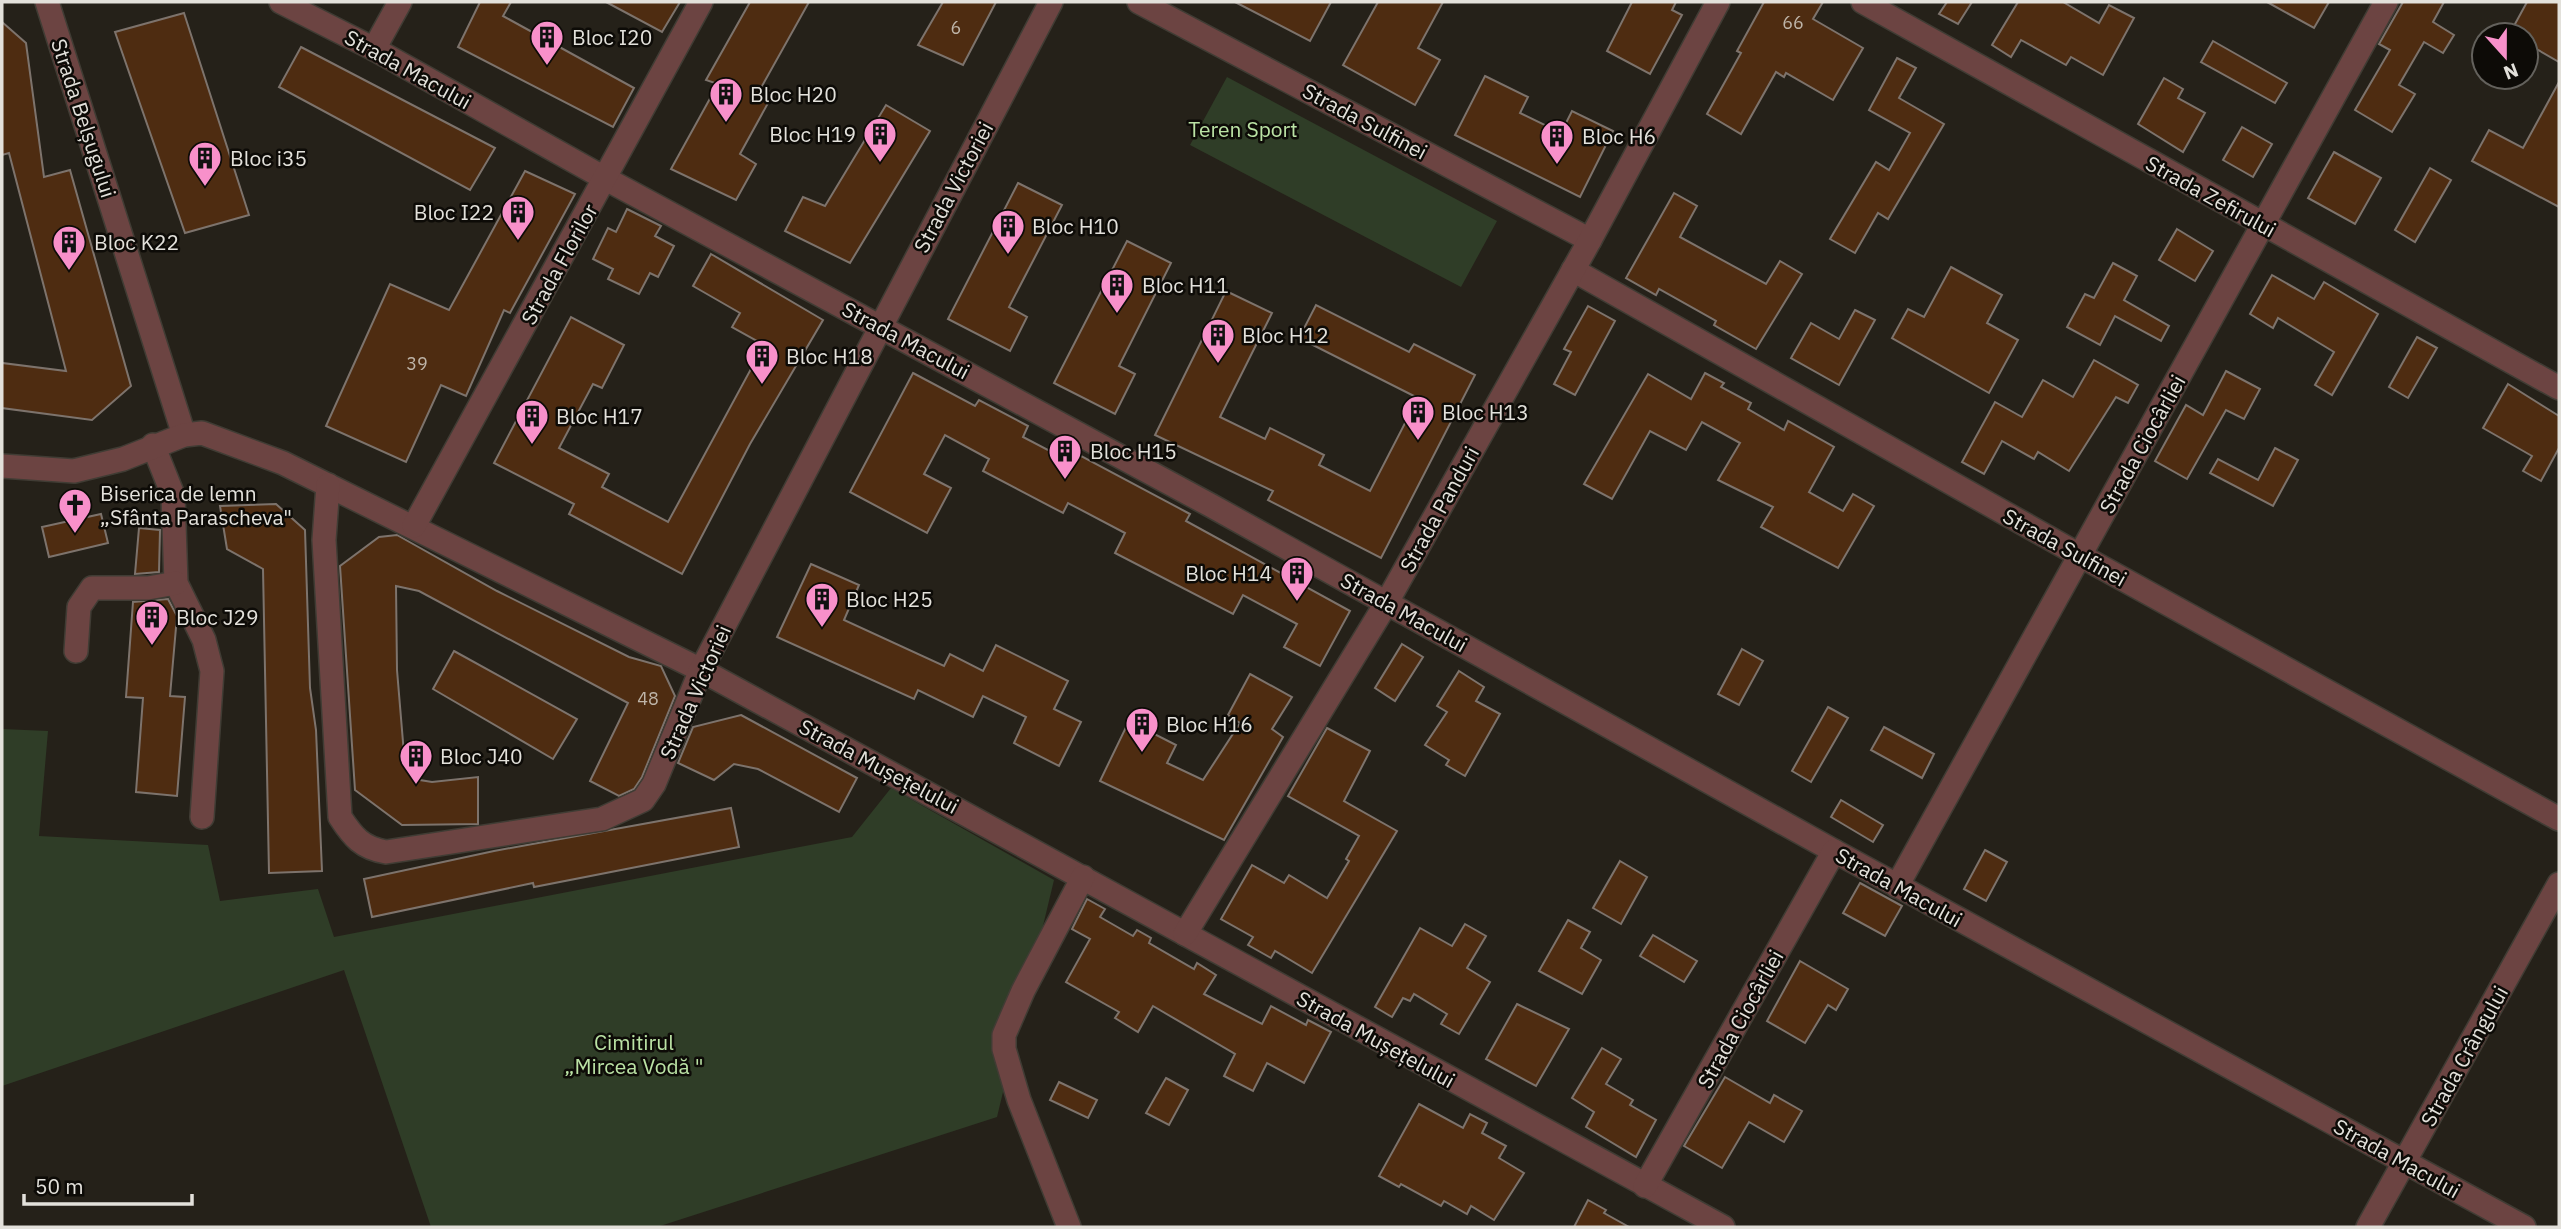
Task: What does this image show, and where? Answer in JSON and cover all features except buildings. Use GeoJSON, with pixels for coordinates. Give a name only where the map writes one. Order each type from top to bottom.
{"type":"FeatureCollection","features":[{"type":"Feature","properties":{"kind":"street","name":"Strada Belșugului"},"geometry":{"type":"LineString","coordinates":[[47,2],[184,435]]}},
{"type":"Feature","properties":{"kind":"street","name":"Strada Macului"},"geometry":{"type":"LineString","coordinates":[[281,2],[880,325],[1387,602],[1897,886],[2524,1227]]}},
{"type":"Feature","properties":{"kind":"street"},"geometry":{"type":"LineString","coordinates":[[374,50],[400,2]]}},
{"type":"Feature","properties":{"kind":"street","name":"Strada Florilor"},"geometry":{"type":"LineString","coordinates":[[414,526],[701,2]]}},
{"type":"Feature","properties":{"kind":"street","name":"Strada Victoriei"},"geometry":{"type":"LineString","coordinates":[[328,485],[324,540],[340,817],[352,836],[369,849],[386,852],[602,819],[643,800],[654,784],[701,670],[1051,2]]}},
{"type":"Feature","properties":{"kind":"street","name":"Strada Sulfinei"},"geometry":{"type":"LineString","coordinates":[[1139,2],[1590,240]]}},
{"type":"Feature","properties":{"kind":"street","name":"Strada Panduri"},"geometry":{"type":"LineString","coordinates":[[1185,934],[1387,602],[1590,240],[1718,2]]}},
{"type":"Feature","properties":{"kind":"street","name":"Strada Zefirului"},"geometry":{"type":"LineString","coordinates":[[1863,2],[2559,388]]}},
{"type":"Feature","properties":{"kind":"street","name":"Strada Ciocârliei"},"geometry":{"type":"LineString","coordinates":[[1897,886],[2386,2]]}},
{"type":"Feature","properties":{"kind":"street","name":"Strada Sulfinei"},"geometry":{"type":"LineString","coordinates":[[1573,270],[2081,556],[2559,819]]}},
{"type":"Feature","properties":{"kind":"street","name":"Strada Mușețelului"},"geometry":{"type":"LineString","coordinates":[[2,466],[74,471],[123,459],[184,435],[202,433],[283,463],[701,670],[1723,1227]]}},
{"type":"Feature","properties":{"kind":"street"},"geometry":{"type":"LineString","coordinates":[[153,445],[173,495],[176,583],[204,640],[212,671],[202,817]]}},
{"type":"Feature","properties":{"kind":"street"},"geometry":{"type":"LineString","coordinates":[[76,651],[79,607],[92,588],[148,588],[176,583]]}},
{"type":"Feature","properties":{"kind":"street","name":"Strada Ciocârliei"},"geometry":{"type":"LineString","coordinates":[[1645,1186],[1834,851]]}},
{"type":"Feature","properties":{"kind":"street"},"geometry":{"type":"LineString","coordinates":[[1069,1227],[1006,1065],[1004,1035],[1023,991],[1083,877]]}},
{"type":"Feature","properties":{"kind":"street","name":"Strada Crângului"},"geometry":{"type":"LineString","coordinates":[[2368,1227],[2559,884]]}},
{"type":"Feature","properties":{"kind":"green space","name":"Teren Sport"},"geometry":{"type":"Polygon","coordinates":[[[1227,77],[1497,221],[1461,287],[1190,145],[1227,77]]]}},
{"type":"Feature","properties":{"kind":"green space","name":"Cimitirul „Mircea Vodă \""},"geometry":{"type":"Polygon","coordinates":[[[2,729],[48,731],[39,836],[208,845],[220,901],[318,889],[334,937],[852,837],[891,788],[1054,880],[997,1117],[657,1227],[431,1227],[344,970],[2,1086],[2,729]]]}},
{"type":"Feature","properties":{"kind":"place","name":"Bloc I20"},"geometry":{"type":"Point","coordinates":[547,67]}},
{"type":"Feature","properties":{"kind":"place","name":"Bloc H20"},"geometry":{"type":"Point","coordinates":[726,124]}},
{"type":"Feature","properties":{"kind":"place","name":"Bloc H19"},"geometry":{"type":"Point","coordinates":[880,164]}},
{"type":"Feature","properties":{"kind":"place","name":"Bloc H6"},"geometry":{"type":"Point","coordinates":[1557,166]}},
{"type":"Feature","properties":{"kind":"place","name":"Bloc i35"},"geometry":{"type":"Point","coordinates":[205,188]}},
{"type":"Feature","properties":{"kind":"place","name":"Bloc I22"},"geometry":{"type":"Point","coordinates":[518,242]}},
{"type":"Feature","properties":{"kind":"place","name":"Bloc H10"},"geometry":{"type":"Point","coordinates":[1008,256]}},
{"type":"Feature","properties":{"kind":"place","name":"Bloc K22"},"geometry":{"type":"Point","coordinates":[69,272]}},
{"type":"Feature","properties":{"kind":"place","name":"Bloc H11"},"geometry":{"type":"Point","coordinates":[1117,315]}},
{"type":"Feature","properties":{"kind":"place","name":"Bloc H12"},"geometry":{"type":"Point","coordinates":[1218,365]}},
{"type":"Feature","properties":{"kind":"place","name":"Bloc H18"},"geometry":{"type":"Point","coordinates":[762,386]}},
{"type":"Feature","properties":{"kind":"place","name":"Bloc H13"},"geometry":{"type":"Point","coordinates":[1418,442]}},
{"type":"Feature","properties":{"kind":"place","name":"Bloc H17"},"geometry":{"type":"Point","coordinates":[532,446]}},
{"type":"Feature","properties":{"kind":"place","name":"Bloc H15"},"geometry":{"type":"Point","coordinates":[1065,481]}},
{"type":"Feature","properties":{"kind":"place","name":"Biserica de lemn „Sfânta Parascheva\""},"geometry":{"type":"Point","coordinates":[75,535]}},
{"type":"Feature","properties":{"kind":"place","name":"Bloc H14"},"geometry":{"type":"Point","coordinates":[1297,603]}},
{"type":"Feature","properties":{"kind":"place","name":"Bloc H25"},"geometry":{"type":"Point","coordinates":[822,629]}},
{"type":"Feature","properties":{"kind":"place","name":"Bloc J29"},"geometry":{"type":"Point","coordinates":[152,647]}},
{"type":"Feature","properties":{"kind":"place","name":"Bloc H16"},"geometry":{"type":"Point","coordinates":[1142,754]}},
{"type":"Feature","properties":{"kind":"place","name":"Bloc J40"},"geometry":{"type":"Point","coordinates":[416,786]}}]}
